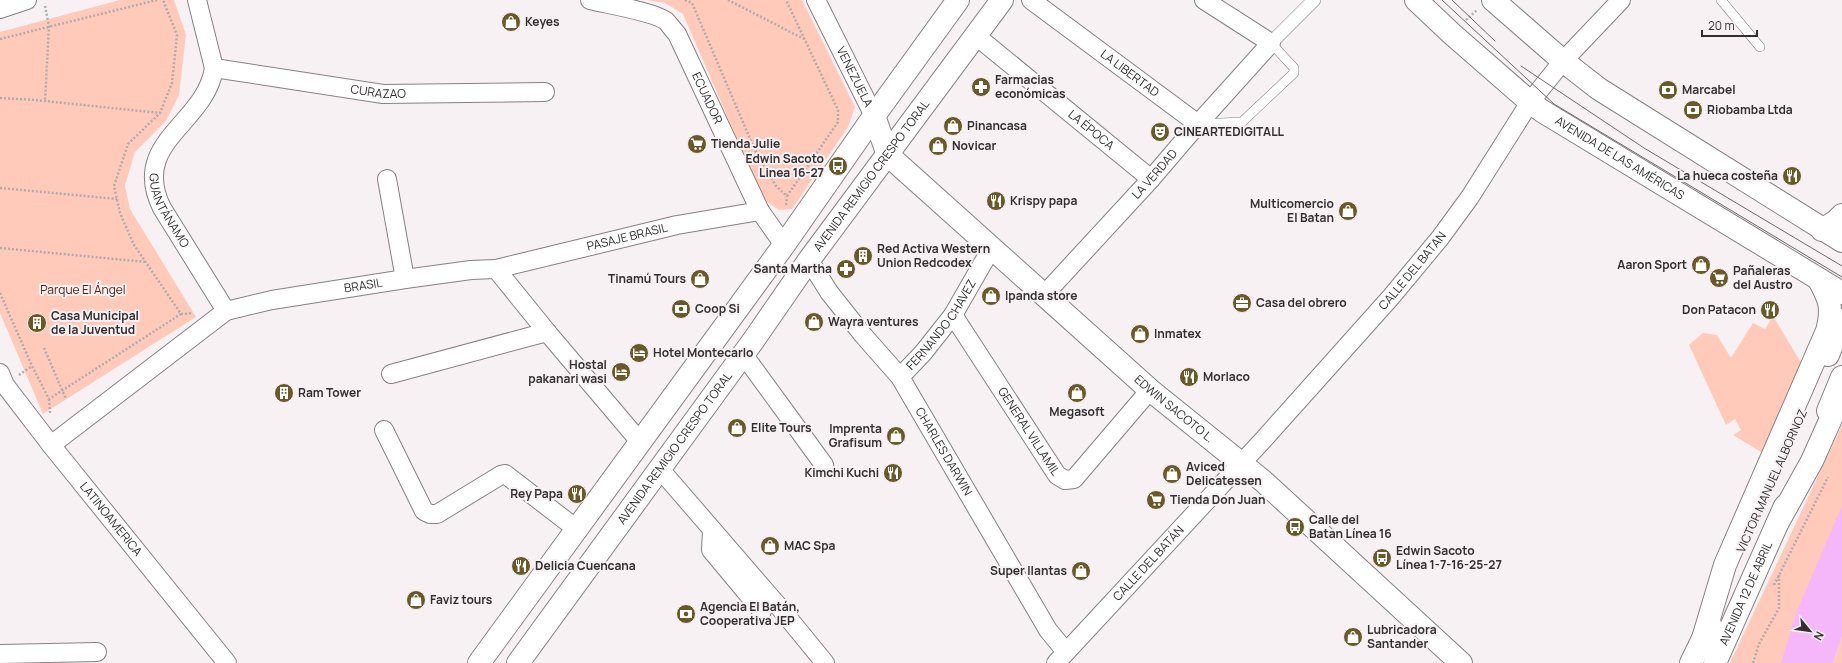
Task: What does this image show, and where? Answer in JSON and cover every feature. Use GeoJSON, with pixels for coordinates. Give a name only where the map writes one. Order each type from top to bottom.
{"type":"FeatureCollection","features":[{"type":"Feature","properties":{"kind":"main road"},"geometry":{"type":"LineString","coordinates":[[479,663],[641,443],[958,0]]}},
{"type":"Feature","properties":{"kind":"main road","name":"AVENIDA REMIGIO CRESPO TORAL"},"geometry":{"type":"LineString","coordinates":[[518,663],[743,354],[809,260],[1002,0]]}},
{"type":"Feature","properties":{"kind":"main road","name":"AVENIDA DE LAS AMÉRICAS"},"geometry":{"type":"LineString","coordinates":[[1416,0],[1452,34],[1530,102],[1582,136],[1842,293]]}},
{"type":"Feature","properties":{"kind":"main road"},"geometry":{"type":"LineString","coordinates":[[1487,3],[1599,89],[1842,242]]}},
{"type":"Feature","properties":{"kind":"main road","name":"VENEZUELA"},"geometry":{"type":"LineString","coordinates":[[874,116],[888,155]]}},
{"type":"Feature","properties":{"kind":"main road","name":"EDWIN SACOTO L."},"geometry":{"type":"LineString","coordinates":[[888,155],[991,249],[1150,390],[1263,481],[1461,663]]}},
{"type":"Feature","properties":{"kind":"main road"},"geometry":{"type":"LineString","coordinates":[[1822,230],[1842,215]]}},
{"type":"Feature","properties":{"kind":"main road"},"geometry":{"type":"LineString","coordinates":[[1702,642],[1725,565],[1827,331],[1831,315],[1828,298],[1819,280]]}},
{"type":"Feature","properties":{"kind":"main road","name":"VICTOR MANUEL ALBORNOZ"},"geometry":{"type":"LineString","coordinates":[[1702,642],[1842,320]]}},
{"type":"Feature","properties":{"kind":"main road","name":"VICTOR MANUEL ALBORNOZ"},"geometry":{"type":"LineString","coordinates":[[1777,524],[1842,377]]}},
{"type":"Feature","properties":{"kind":"main road"},"geometry":{"type":"LineString","coordinates":[[1777,524],[1812,461],[1842,394]]}},
{"type":"Feature","properties":{"kind":"main road","name":"AVENIDA 12 DE ABRIL"},"geometry":{"type":"LineString","coordinates":[[1715,663],[1777,524]]}},
{"type":"Feature","properties":{"kind":"main road","name":"AVENIDA 12 DE ABRIL"},"geometry":{"type":"LineString","coordinates":[[1692,663],[1702,642]]}},
{"type":"Feature","properties":{"kind":"street"},"geometry":{"type":"LineString","coordinates":[[0,9],[27,0]]}},
{"type":"Feature","properties":{"kind":"street","name":"GUANTÁNAMO"},"geometry":{"type":"LineString","coordinates":[[197,0],[214,68],[213,79],[206,93],[164,146],[156,161],[153,171],[153,181],[156,195],[162,208],[226,311]]}},
{"type":"Feature","properties":{"kind":"street","name":"ECUADOR"},"geometry":{"type":"LineString","coordinates":[[590,0],[647,14],[663,20],[677,34],[760,212],[784,245]]}},
{"type":"Feature","properties":{"kind":"street","name":"VENEZUELA"},"geometry":{"type":"LineString","coordinates":[[816,0],[874,116]]}},
{"type":"Feature","properties":{"kind":"street","name":"LA LIBERTAD"},"geometry":{"type":"LineString","coordinates":[[1031,0],[1198,124]]}},
{"type":"Feature","properties":{"kind":"street"},"geometry":{"type":"LineString","coordinates":[[1204,0],[1271,43]]}},
{"type":"Feature","properties":{"kind":"street","name":"LA VERDAD"},"geometry":{"type":"LineString","coordinates":[[1044,295],[1151,179],[1271,43],[1314,0]]}},
{"type":"Feature","properties":{"kind":"street","name":"CALLE DEL BATAN"},"geometry":{"type":"LineString","coordinates":[[1241,463],[1358,335],[1440,238],[1470,197],[1530,102],[1563,61],[1621,0]]}},
{"type":"Feature","properties":{"kind":"street","name":"LA ÉPOCA"},"geometry":{"type":"LineString","coordinates":[[975,35],[1151,179]]}},
{"type":"Feature","properties":{"kind":"street","name":"CURAZAO"},"geometry":{"type":"LineString","coordinates":[[214,68],[383,94],[544,92]]}},
{"type":"Feature","properties":{"kind":"street"},"geometry":{"type":"LineString","coordinates":[[387,179],[404,279]]}},
{"type":"Feature","properties":{"kind":"street","name":"PASAJE BRASIL"},"geometry":{"type":"LineString","coordinates":[[496,269],[676,225],[760,212]]}},
{"type":"Feature","properties":{"kind":"street","name":"FERNANDO CHAVEZ"},"geometry":{"type":"LineString","coordinates":[[900,377],[923,353],[953,315],[991,249]]}},
{"type":"Feature","properties":{"kind":"street","name":"CHARLES DARWIN"},"geometry":{"type":"LineString","coordinates":[[809,260],[818,277],[833,298],[900,377],[1048,630],[1061,657]]}},
{"type":"Feature","properties":{"kind":"street"},"geometry":{"type":"LineString","coordinates":[[496,269],[641,443]]}},
{"type":"Feature","properties":{"kind":"street","name":"BRASIL"},"geometry":{"type":"LineString","coordinates":[[52,445],[226,311],[272,300],[404,279],[471,270],[496,269]]}},
{"type":"Feature","properties":{"kind":"street","name":"GENERAL VILLAMIL"},"geometry":{"type":"LineString","coordinates":[[953,315],[1057,476],[1065,480],[1074,479],[1150,390]]}},
{"type":"Feature","properties":{"kind":"street"},"geometry":{"type":"LineString","coordinates":[[391,374],[547,332]]}},
{"type":"Feature","properties":{"kind":"street"},"geometry":{"type":"LineString","coordinates":[[743,354],[824,465]]}},
{"type":"Feature","properties":{"kind":"street","name":"LATINOAMERICA"},"geometry":{"type":"LineString","coordinates":[[2,385],[227,663]]}},
{"type":"Feature","properties":{"kind":"street"},"geometry":{"type":"LineString","coordinates":[[384,430],[424,511],[430,514],[437,514],[501,474],[505,474],[578,530]]}},
{"type":"Feature","properties":{"kind":"street","name":"CALLE DEL BATÁN"},"geometry":{"type":"LineString","coordinates":[[1061,657],[1241,463]]}},
{"type":"Feature","properties":{"kind":"street"},"geometry":{"type":"LineString","coordinates":[[659,468],[780,608],[825,663]]}},
{"type":"Feature","properties":{"kind":"street"},"geometry":{"type":"LineString","coordinates":[[712,530],[711,550],[762,611]]}},
{"type":"Feature","properties":{"kind":"street"},"geometry":{"type":"LineString","coordinates":[[0,654],[97,652]]}},
{"type":"Feature","properties":{"kind":"lane"},"geometry":{"type":"LineString","coordinates":[[1721,0],[1760,47]]}},
{"type":"Feature","properties":{"kind":"lane"},"geometry":{"type":"LineString","coordinates":[[1198,124],[1242,122],[1294,73],[1294,68],[1271,43]]}},
{"type":"Feature","properties":{"kind":"lane"},"geometry":{"type":"LineString","coordinates":[[762,611],[771,608],[780,608]]}},
{"type":"Feature","properties":{"kind":"path"},"geometry":{"type":"LineString","coordinates":[[44,0],[50,26],[45,101]]}},
{"type":"Feature","properties":{"kind":"path"},"geometry":{"type":"LineString","coordinates":[[0,40],[50,26],[157,0]]}},
{"type":"Feature","properties":{"kind":"path"},"geometry":{"type":"LineString","coordinates":[[0,293],[32,366],[49,399],[181,314],[134,244],[120,212],[114,186],[128,144],[160,113],[172,83],[177,35],[163,0]]}},
{"type":"Feature","properties":{"kind":"path"},"geometry":{"type":"LineString","coordinates":[[685,0],[692,3],[754,148],[776,186],[787,196],[838,122],[838,110],[786,0]]}},
{"type":"Feature","properties":{"kind":"path"},"geometry":{"type":"LineString","coordinates":[[728,0],[805,40]]}},
{"type":"Feature","properties":{"kind":"path"},"geometry":{"type":"LineString","coordinates":[[1452,34],[1487,3]]}},
{"type":"Feature","properties":{"kind":"path"},"geometry":{"type":"LineString","coordinates":[[0,98],[45,101],[160,113]]}},
{"type":"Feature","properties":{"kind":"path"},"geometry":{"type":"LineString","coordinates":[[0,188],[117,199]]}},
{"type":"Feature","properties":{"kind":"path"},"geometry":{"type":"LineString","coordinates":[[0,248],[146,262]]}},
{"type":"Feature","properties":{"kind":"path"},"geometry":{"type":"LineString","coordinates":[[44,348],[66,400]]}},
{"type":"Feature","properties":{"kind":"path"},"geometry":{"type":"LineString","coordinates":[[1773,587],[1830,474]]}},
{"type":"Feature","properties":{"kind":"path"},"geometry":{"type":"LineString","coordinates":[[1753,663],[1759,644],[1779,608],[1779,575]]}},
{"type":"Feature","properties":{"kind":"green space","name":"Parque El Ángel"},"geometry":{"type":"Polygon","coordinates":[[[120,0],[174,0],[186,35],[179,95],[166,121],[135,152],[125,186],[130,209],[196,317],[43,414],[0,313],[0,32],[120,0]]]}},
{"type":"Feature","properties":{"kind":"green space"},"geometry":{"type":"Polygon","coordinates":[[[647,0],[802,0],[855,107],[848,127],[792,209],[779,210],[767,202],[758,188],[683,14],[665,3],[647,0]]]}},
{"type":"Feature","properties":{"kind":"green space"},"geometry":{"type":"Polygon","coordinates":[[[1773,316],[1800,361],[1809,365],[1766,455],[1733,435],[1741,430],[1735,419],[1726,425],[1689,345],[1703,333],[1717,335],[1731,358],[1753,323],[1765,329],[1773,316]]]}},
{"type":"Feature","properties":{"kind":"green space"},"geometry":{"type":"Polygon","coordinates":[[[1842,425],[1842,512],[1785,663],[1730,663],[1842,425]]]}},
{"type":"Feature","properties":{"kind":"green space"},"geometry":{"type":"Polygon","coordinates":[[[1842,636],[1842,663],[1833,663],[1842,636]]]}},
{"type":"Feature","properties":{"kind":"shaded area"},"geometry":{"type":"Polygon","coordinates":[[[1842,506],[1842,636],[1833,663],[1781,663],[1796,613],[1842,506]]]}},
{"type":"Feature","properties":{"kind":"tram line"},"geometry":{"type":"LineString","coordinates":[[1442,0],[1554,104],[1842,277]]}},
{"type":"Feature","properties":{"kind":"tram line"},"geometry":{"type":"LineString","coordinates":[[1452,0],[1495,41]]}},
{"type":"Feature","properties":{"kind":"tram line"},"geometry":{"type":"LineString","coordinates":[[1521,66],[1644,148],[1842,266]]}},
{"type":"Feature","properties":{"kind":"place","name":"Keyes"},"geometry":{"type":"Point","coordinates":[511,22]}},
{"type":"Feature","properties":{"kind":"place","name":"Farmacias económicas"},"geometry":{"type":"Point","coordinates":[981,87]}},
{"type":"Feature","properties":{"kind":"place","name":"Marcabel"},"geometry":{"type":"Point","coordinates":[1668,90]}},
{"type":"Feature","properties":{"kind":"place","name":"Riobamba Ltda"},"geometry":{"type":"Point","coordinates":[1693,110]}},
{"type":"Feature","properties":{"kind":"place","name":"Pinancasa"},"geometry":{"type":"Point","coordinates":[953,126]}},
{"type":"Feature","properties":{"kind":"place","name":"CINEARTEDIGITALL"},"geometry":{"type":"Point","coordinates":[1160,132]}},
{"type":"Feature","properties":{"kind":"place","name":"Tienda Julie"},"geometry":{"type":"Point","coordinates":[697,144]}},
{"type":"Feature","properties":{"kind":"place","name":"Novicar"},"geometry":{"type":"Point","coordinates":[938,146]}},
{"type":"Feature","properties":{"kind":"place","name":"Edwin Sacoto Linea 16-27"},"geometry":{"type":"Point","coordinates":[838,166]}},
{"type":"Feature","properties":{"kind":"place","name":"La hueca costeña"},"geometry":{"type":"Point","coordinates":[1792,176]}},
{"type":"Feature","properties":{"kind":"place","name":"Krispy papa"},"geometry":{"type":"Point","coordinates":[996,201]}},
{"type":"Feature","properties":{"kind":"place","name":"Multicomercio El Batan"},"geometry":{"type":"Point","coordinates":[1348,211]}},
{"type":"Feature","properties":{"kind":"place","name":"Red Activa Western Union Redcodex"},"geometry":{"type":"Point","coordinates":[863,256]}},
{"type":"Feature","properties":{"kind":"place","name":"Aaron Sport"},"geometry":{"type":"Point","coordinates":[1701,265]}},
{"type":"Feature","properties":{"kind":"place","name":"Santa Martha"},"geometry":{"type":"Point","coordinates":[846,269]}},
{"type":"Feature","properties":{"kind":"place","name":"Pañaleras del Austro"},"geometry":{"type":"Point","coordinates":[1719,278]}},
{"type":"Feature","properties":{"kind":"place","name":"Tinamú Tours"},"geometry":{"type":"Point","coordinates":[700,279]}},
{"type":"Feature","properties":{"kind":"place","name":"Ipanda store"},"geometry":{"type":"Point","coordinates":[991,296]}},
{"type":"Feature","properties":{"kind":"place","name":"Casa del obrero"},"geometry":{"type":"Point","coordinates":[1242,303]}},
{"type":"Feature","properties":{"kind":"place","name":"Coop Si"},"geometry":{"type":"Point","coordinates":[681,309]}},
{"type":"Feature","properties":{"kind":"place","name":"Don Patacon"},"geometry":{"type":"Point","coordinates":[1770,310]}},
{"type":"Feature","properties":{"kind":"place","name":"Wayra ventures"},"geometry":{"type":"Point","coordinates":[814,322]}},
{"type":"Feature","properties":{"kind":"place","name":"Casa Municipal de la Juventud"},"geometry":{"type":"Point","coordinates":[37,323]}},
{"type":"Feature","properties":{"kind":"place","name":"Inmatex"},"geometry":{"type":"Point","coordinates":[1140,334]}},
{"type":"Feature","properties":{"kind":"place","name":"Hotel Montecarlo"},"geometry":{"type":"Point","coordinates":[639,353]}},
{"type":"Feature","properties":{"kind":"place","name":"Hostal pakanari wasi"},"geometry":{"type":"Point","coordinates":[621,372]}},
{"type":"Feature","properties":{"kind":"place","name":"Morlaco"},"geometry":{"type":"Point","coordinates":[1189,377]}},
{"type":"Feature","properties":{"kind":"place","name":"Ram Tower"},"geometry":{"type":"Point","coordinates":[284,393]}},
{"type":"Feature","properties":{"kind":"place","name":"Megasoft"},"geometry":{"type":"Point","coordinates":[1077,393]}},
{"type":"Feature","properties":{"kind":"place","name":"Elite Tours"},"geometry":{"type":"Point","coordinates":[737,428]}},
{"type":"Feature","properties":{"kind":"place","name":"Imprenta Grafisum"},"geometry":{"type":"Point","coordinates":[896,436]}},
{"type":"Feature","properties":{"kind":"place","name":"Kimchi Kuchi"},"geometry":{"type":"Point","coordinates":[893,473]}},
{"type":"Feature","properties":{"kind":"place","name":"Aviced Delicatessen"},"geometry":{"type":"Point","coordinates":[1172,474]}},
{"type":"Feature","properties":{"kind":"place","name":"Rey Papa"},"geometry":{"type":"Point","coordinates":[577,494]}},
{"type":"Feature","properties":{"kind":"place","name":"Tienda Don Juan"},"geometry":{"type":"Point","coordinates":[1156,500]}},
{"type":"Feature","properties":{"kind":"place","name":"Calle del Batan Línea 16"},"geometry":{"type":"Point","coordinates":[1295,527]}},
{"type":"Feature","properties":{"kind":"place","name":"MAC Spa"},"geometry":{"type":"Point","coordinates":[770,546]}},
{"type":"Feature","properties":{"kind":"place","name":"Edwin Sacoto Línea 1-7-16-25-27"},"geometry":{"type":"Point","coordinates":[1382,558]}},
{"type":"Feature","properties":{"kind":"place","name":"Delicia Cuencana"},"geometry":{"type":"Point","coordinates":[521,566]}},
{"type":"Feature","properties":{"kind":"place","name":"Super llantas"},"geometry":{"type":"Point","coordinates":[1081,571]}},
{"type":"Feature","properties":{"kind":"place","name":"Faviz tours"},"geometry":{"type":"Point","coordinates":[416,600]}},
{"type":"Feature","properties":{"kind":"place","name":"Agencia El Batán, Cooperativa JEP"},"geometry":{"type":"Point","coordinates":[686,614]}},
{"type":"Feature","properties":{"kind":"place","name":"Lubricadora Santander"},"geometry":{"type":"Point","coordinates":[1353,637]}}]}
